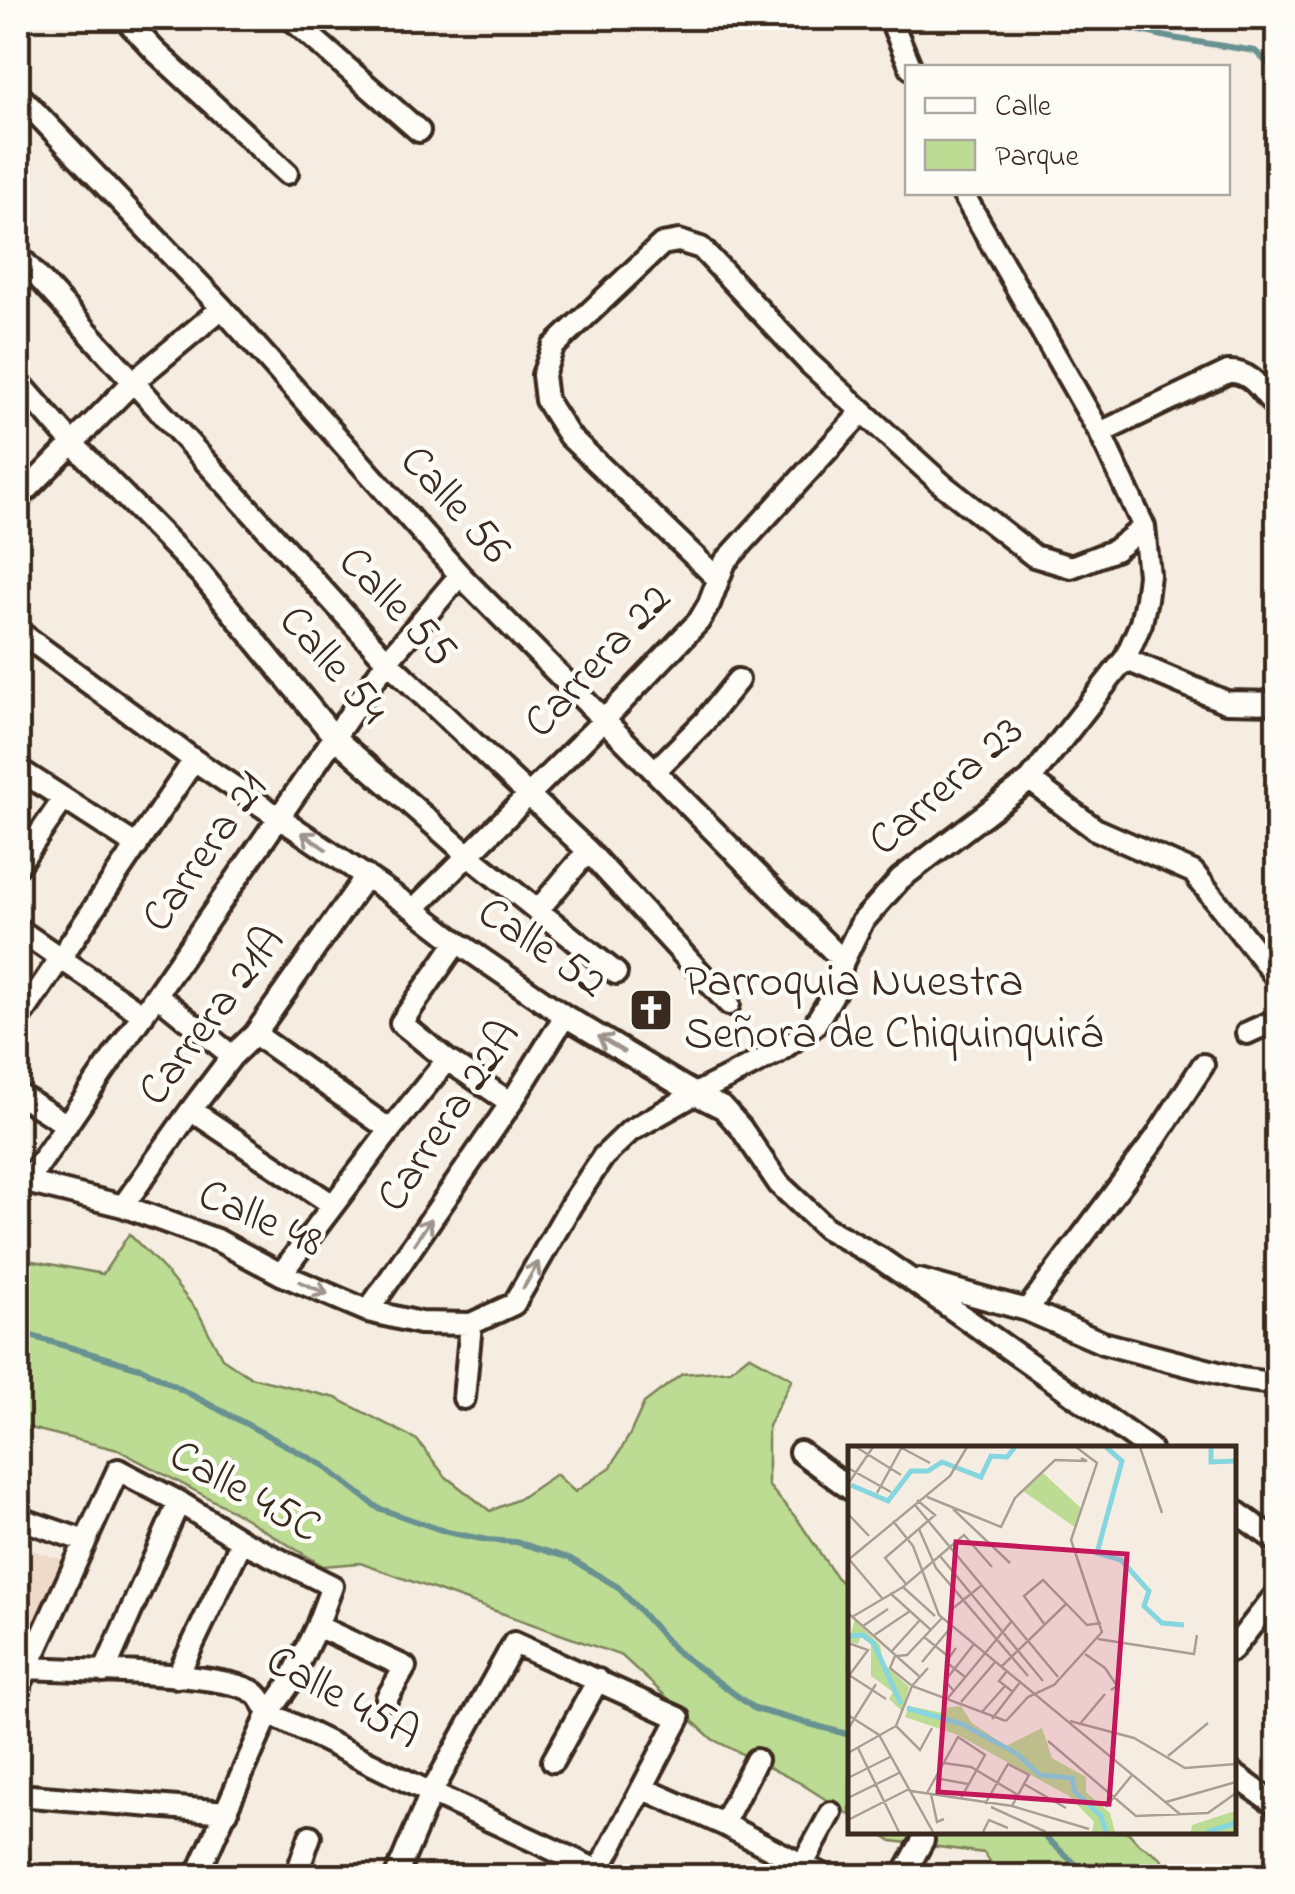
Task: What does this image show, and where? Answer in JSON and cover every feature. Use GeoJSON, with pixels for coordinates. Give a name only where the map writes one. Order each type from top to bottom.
{"type":"FeatureCollection","features":[{"type":"Feature","properties":{"kind":"street"},"geometry":{"type":"LineString","coordinates":[[124,18],[287,173]]}},
{"type":"Feature","properties":{"kind":"street"},"geometry":{"type":"LineString","coordinates":[[290,18],[420,131]]}},
{"type":"Feature","properties":{"kind":"street"},"geometry":{"type":"LineString","coordinates":[[890,18],[910,65]]}},
{"type":"Feature","properties":{"kind":"street","name":"Calle 56"},"geometry":{"type":"LineString","coordinates":[[18,94],[222,308],[460,575],[844,960]]}},
{"type":"Feature","properties":{"kind":"street","name":"Carrera 23"},"geometry":{"type":"LineString","coordinates":[[471,1324],[514,1304],[571,1204],[603,1157],[630,1132],[778,1052],[814,1026],[834,991],[862,922],[900,878],[1030,780],[1125,659],[1141,623],[1149,575],[1144,527],[1100,433],[964,195]]}},
{"type":"Feature","properties":{"kind":"street"},"geometry":{"type":"LineString","coordinates":[[718,578],[570,436],[546,400],[543,375],[553,347],[662,244],[679,241],[701,248],[809,363],[943,486],[1034,556],[1071,566],[1115,550],[1144,527]]}},
{"type":"Feature","properties":{"kind":"street","name":"Calle 55"},"geometry":{"type":"LineString","coordinates":[[18,255],[388,661],[588,851],[729,1004]]}},
{"type":"Feature","properties":{"kind":"street"},"geometry":{"type":"LineString","coordinates":[[18,500],[133,382],[222,308]]}},
{"type":"Feature","properties":{"kind":"street"},"geometry":{"type":"LineString","coordinates":[[1100,433],[1228,372],[1250,376],[1278,410]]}},
{"type":"Feature","properties":{"kind":"street","name":"Calle 54"},"geometry":{"type":"LineString","coordinates":[[18,381],[73,444],[202,574],[335,738],[468,855],[616,972]]}},
{"type":"Feature","properties":{"kind":"street","name":"Carrera 22"},"geometry":{"type":"LineString","coordinates":[[414,909],[606,720],[699,621],[725,562],[863,411]]}},
{"type":"Feature","properties":{"kind":"street","name":"Carrera 21"},"geometry":{"type":"LineString","coordinates":[[22,1181],[67,1125],[388,661],[460,575]]}},
{"type":"Feature","properties":{"kind":"street","name":"Calle 52"},"geometry":{"type":"LineString","coordinates":[[18,634],[566,1016],[723,1108],[742,1128],[779,1184],[826,1228],[907,1276],[1146,1446]]}},
{"type":"Feature","properties":{"kind":"street"},"geometry":{"type":"LineString","coordinates":[[1125,659],[1226,702],[1278,703]]}},
{"type":"Feature","properties":{"kind":"street"},"geometry":{"type":"LineString","coordinates":[[655,771],[704,722],[738,680]]}},
{"type":"Feature","properties":{"kind":"street"},"geometry":{"type":"LineString","coordinates":[[18,1021],[194,760]]}},
{"type":"Feature","properties":{"kind":"street"},"geometry":{"type":"LineString","coordinates":[[18,769],[137,846]]}},
{"type":"Feature","properties":{"kind":"street"},"geometry":{"type":"LineString","coordinates":[[1030,780],[1095,829],[1194,872],[1278,979]]}},
{"type":"Feature","properties":{"kind":"street"},"geometry":{"type":"LineString","coordinates":[[18,865],[63,800]]}},
{"type":"Feature","properties":{"kind":"street"},"geometry":{"type":"LineString","coordinates":[[538,910],[588,851]]}},
{"type":"Feature","properties":{"kind":"street","name":"Carrera 21A"},"geometry":{"type":"LineString","coordinates":[[123,1206],[232,1056],[255,1034],[366,876]]}},
{"type":"Feature","properties":{"kind":"street"},"geometry":{"type":"LineString","coordinates":[[18,929],[143,1015]]}},
{"type":"Feature","properties":{"kind":"street"},"geometry":{"type":"LineString","coordinates":[[457,942],[401,1023],[447,1060],[511,1102]]}},
{"type":"Feature","properties":{"kind":"street"},"geometry":{"type":"LineString","coordinates":[[157,994],[232,1056]]}},
{"type":"Feature","properties":{"kind":"street","name":"Carrera 22A"},"geometry":{"type":"LineString","coordinates":[[368,1311],[566,1016]]}},
{"type":"Feature","properties":{"kind":"street"},"geometry":{"type":"LineString","coordinates":[[1247,1033],[1278,1020]]}},
{"type":"Feature","properties":{"kind":"street"},"geometry":{"type":"LineString","coordinates":[[255,1034],[390,1130]]}},
{"type":"Feature","properties":{"kind":"street"},"geometry":{"type":"LineString","coordinates":[[281,1274],[447,1060]]}},
{"type":"Feature","properties":{"kind":"street"},"geometry":{"type":"LineString","coordinates":[[1027,1310],[1155,1139],[1203,1065]]}},
{"type":"Feature","properties":{"kind":"street"},"geometry":{"type":"LineString","coordinates":[[18,1094],[67,1125]]}},
{"type":"Feature","properties":{"kind":"street"},"geometry":{"type":"LineString","coordinates":[[191,1110],[333,1205]]}},
{"type":"Feature","properties":{"kind":"street","name":"Calle 48"},"geometry":{"type":"LineString","coordinates":[[22,1181],[123,1206],[219,1241],[281,1274],[368,1311],[420,1323],[471,1324]]}},
{"type":"Feature","properties":{"kind":"street"},"geometry":{"type":"LineString","coordinates":[[907,1276],[1027,1310],[1103,1343],[1241,1380],[1278,1384]]}},
{"type":"Feature","properties":{"kind":"street"},"geometry":{"type":"LineString","coordinates":[[464,1398],[471,1324]]}},
{"type":"Feature","properties":{"kind":"street"},"geometry":{"type":"LineString","coordinates":[[800,1452],[848,1488]]}},
{"type":"Feature","properties":{"kind":"street","name":"Calle 45C"},"geometry":{"type":"LineString","coordinates":[[84,1541],[118,1470],[242,1541],[332,1586],[317,1626]]}},
{"type":"Feature","properties":{"kind":"street"},"geometry":{"type":"LineString","coordinates":[[104,1672],[179,1502]]}},
{"type":"Feature","properties":{"kind":"street"},"geometry":{"type":"LineString","coordinates":[[1235,1511],[1278,1542]]}},
{"type":"Feature","properties":{"kind":"street"},"geometry":{"type":"LineString","coordinates":[[18,1518],[84,1541],[18,1689]]}},
{"type":"Feature","properties":{"kind":"street"},"geometry":{"type":"LineString","coordinates":[[177,1676],[242,1541]]}},
{"type":"Feature","properties":{"kind":"street"},"geometry":{"type":"LineString","coordinates":[[1235,1646],[1278,1592]]}},
{"type":"Feature","properties":{"kind":"street"},"geometry":{"type":"LineString","coordinates":[[198,1876],[269,1712],[288,1686],[317,1626],[405,1668],[387,1698]]}},
{"type":"Feature","properties":{"kind":"street"},"geometry":{"type":"LineString","coordinates":[[396,1876],[432,1793],[514,1643],[678,1718],[598,1874]]}},
{"type":"Feature","properties":{"kind":"street","name":"Calle 45A"},"geometry":{"type":"LineString","coordinates":[[28,1668],[231,1682],[255,1693],[269,1712],[598,1874]]}},
{"type":"Feature","properties":{"kind":"street"},"geometry":{"type":"LineString","coordinates":[[553,1761],[598,1680]]}},
{"type":"Feature","properties":{"kind":"street"},"geometry":{"type":"LineString","coordinates":[[723,1824],[756,1760]]}},
{"type":"Feature","properties":{"kind":"street"},"geometry":{"type":"LineString","coordinates":[[1235,1775],[1278,1806]]}},
{"type":"Feature","properties":{"kind":"street"},"geometry":{"type":"LineString","coordinates":[[642,1788],[723,1824],[799,1871],[825,1876]]}},
{"type":"Feature","properties":{"kind":"street"},"geometry":{"type":"LineString","coordinates":[[18,1795],[227,1812]]}},
{"type":"Feature","properties":{"kind":"street"},"geometry":{"type":"LineString","coordinates":[[799,1871],[831,1814]]}},
{"type":"Feature","properties":{"kind":"street"},"geometry":{"type":"LineString","coordinates":[[296,1876],[310,1836]]}},
{"type":"Feature","properties":{"kind":"street"},"geometry":{"type":"LineString","coordinates":[[903,1876],[923,1840]]}},
{"type":"Feature","properties":{"kind":"shaded area"},"geometry":{"type":"Polygon","coordinates":[[[18,1546],[75,1563],[18,1689],[18,1546]]]}},
{"type":"Feature","properties":{"kind":"green space"},"geometry":{"type":"Polygon","coordinates":[[[129,1234],[198,1312],[222,1358],[250,1377],[336,1398],[417,1440],[445,1476],[490,1511],[519,1499],[556,1474],[575,1492],[611,1467],[644,1403],[682,1374],[730,1370],[749,1355],[792,1379],[768,1426],[768,1485],[848,1588],[848,1814],[800,1783],[712,1739],[622,1656],[360,1563],[323,1566],[235,1512],[118,1450],[18,1425],[18,1258],[103,1274],[129,1234]]]}},
{"type":"Feature","properties":{"kind":"green space"},"geometry":{"type":"Polygon","coordinates":[[[880,1834],[1130,1834],[1177,1876],[1000,1876],[984,1853],[892,1841],[880,1834]]]}},
{"type":"Feature","properties":{"kind":"waterway"},"geometry":{"type":"LineString","coordinates":[[1085,18],[1172,38],[1255,51],[1278,73]]}},
{"type":"Feature","properties":{"kind":"waterway"},"geometry":{"type":"LineString","coordinates":[[18,1332],[143,1369],[323,1465],[378,1508],[447,1532],[516,1542],[569,1558],[618,1587],[676,1651],[755,1709],[848,1734]]}},
{"type":"Feature","properties":{"kind":"waterway"},"geometry":{"type":"LineString","coordinates":[[1042,1834],[1088,1876]]}},
{"type":"Feature","properties":{"kind":"place","name":"Parroquia Nuestra Señora de Chiquinquirá"},"geometry":{"type":"Point","coordinates":[651,1010]}}]}
